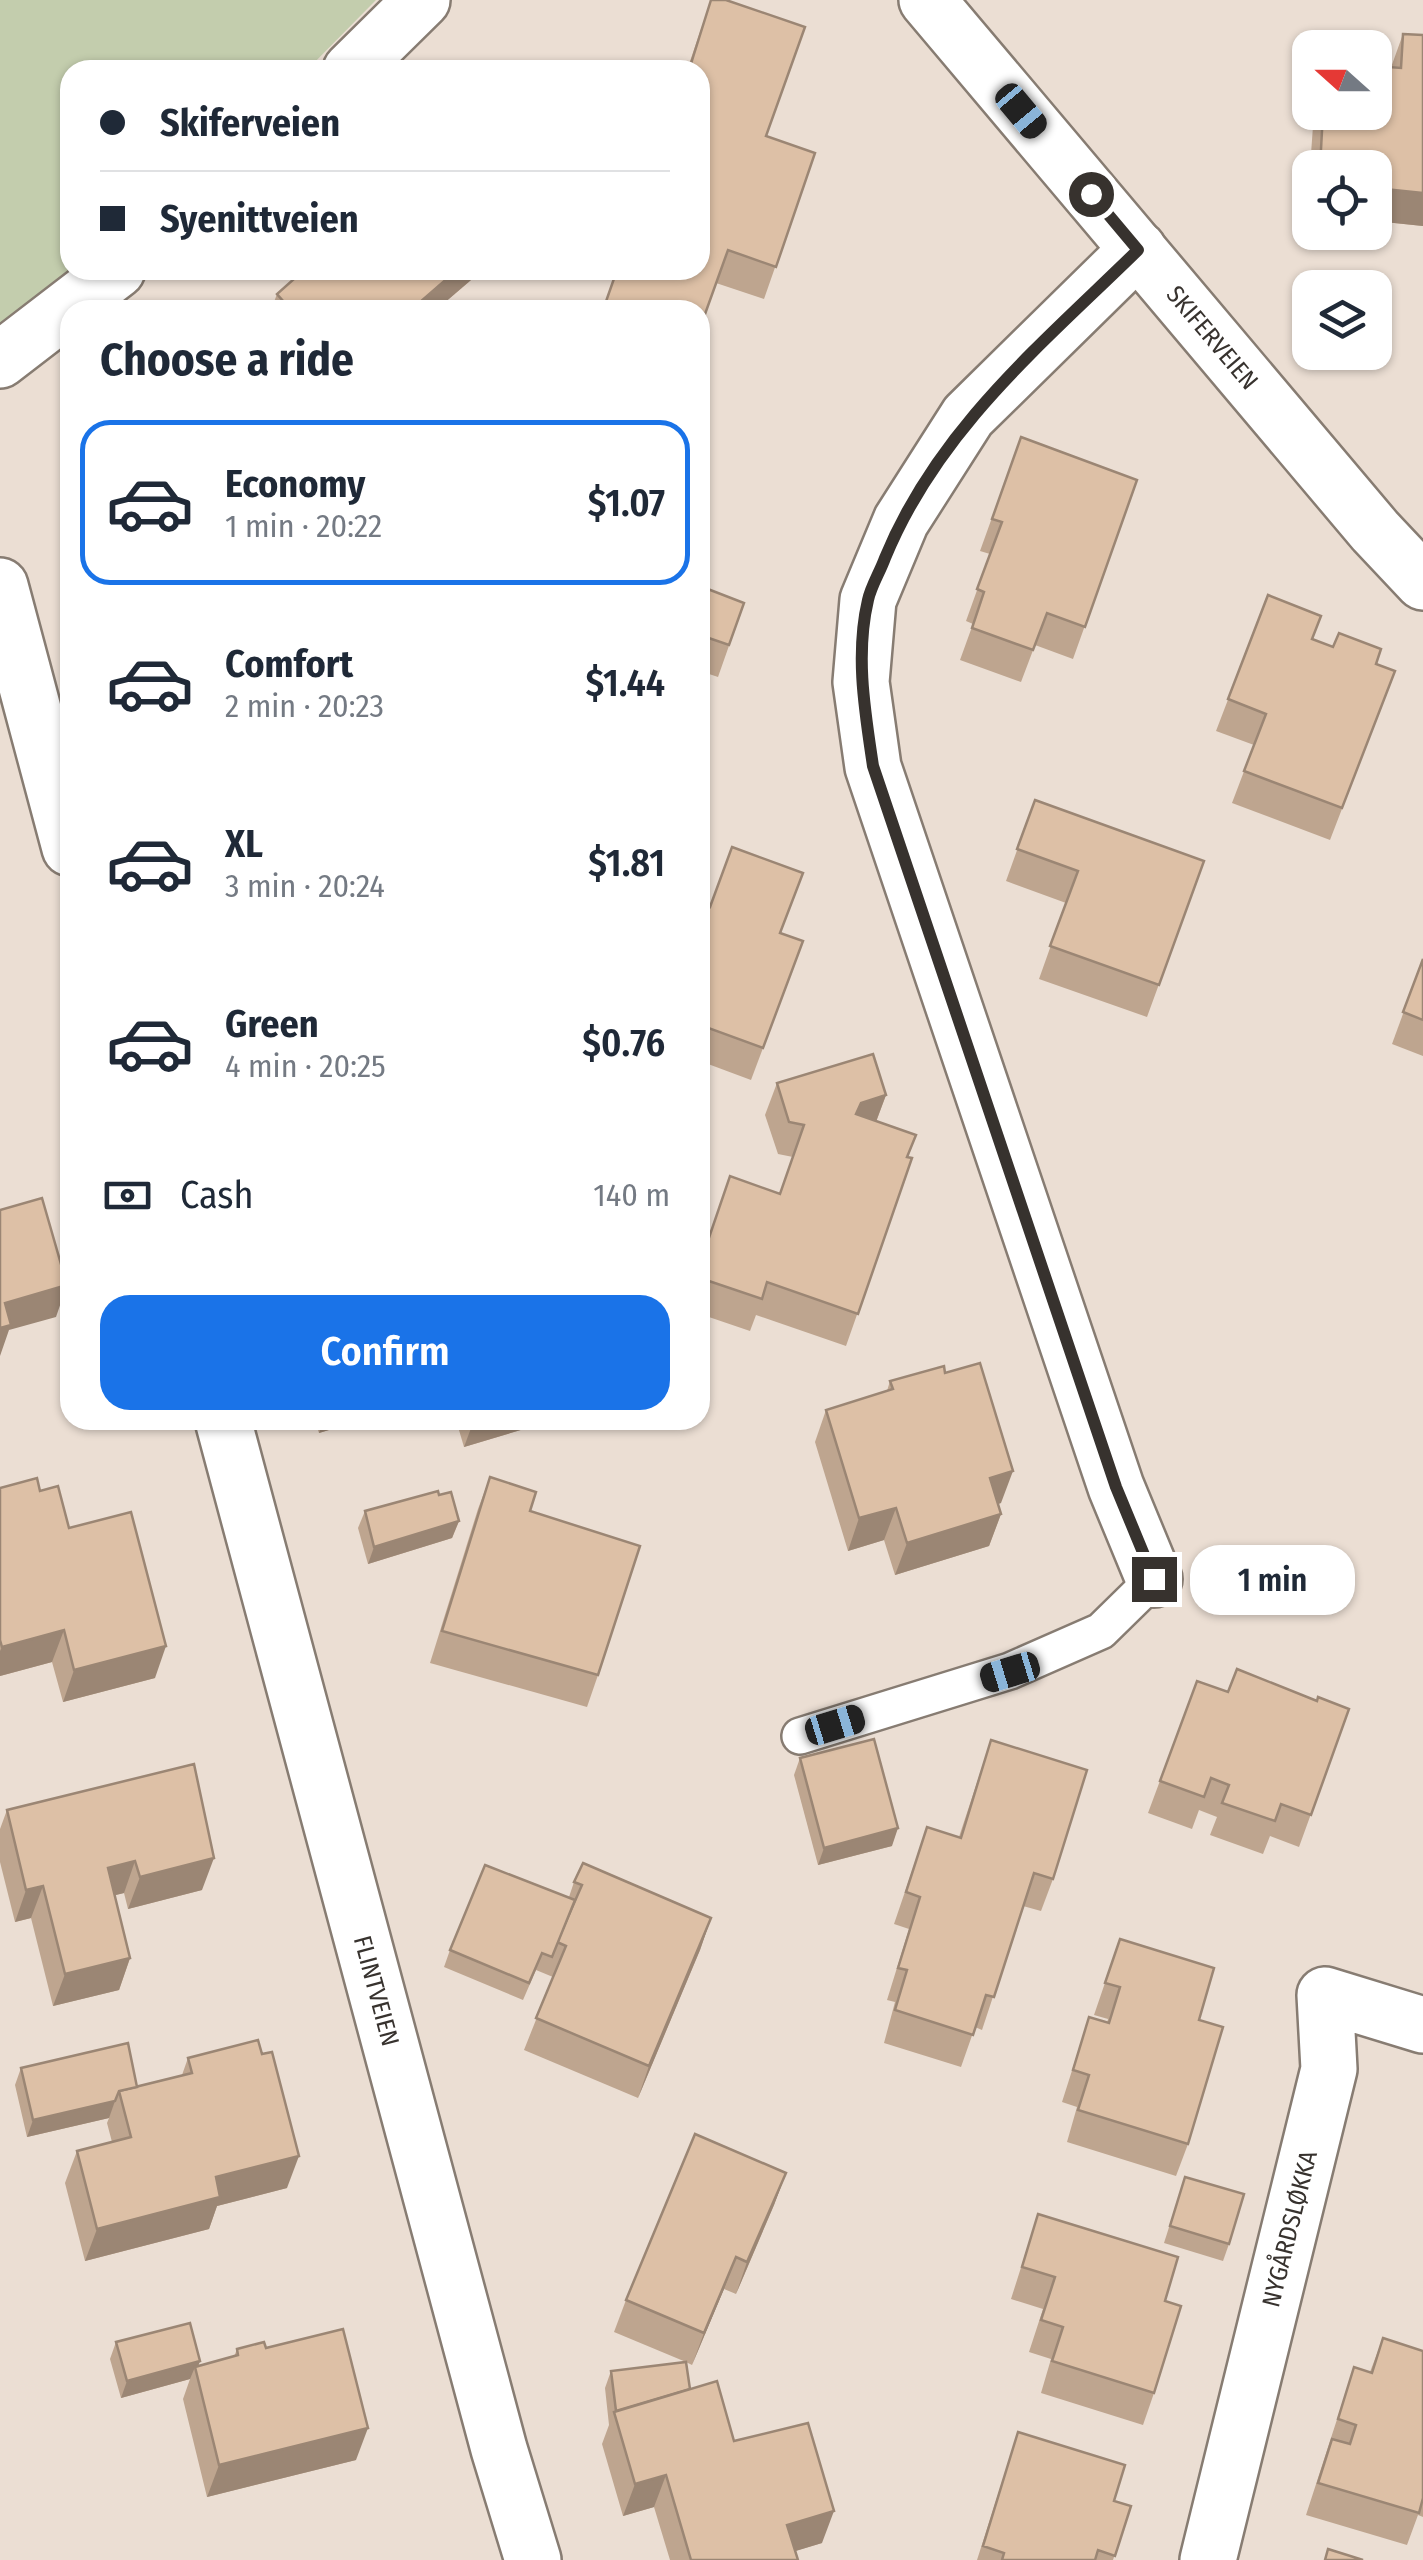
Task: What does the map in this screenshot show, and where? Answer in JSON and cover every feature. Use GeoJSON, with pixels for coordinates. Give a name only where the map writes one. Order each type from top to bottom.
{"type":"FeatureCollection","features":[{"type":"Feature","properties":{"kind":"street"},"geometry":{"type":"LineString","coordinates":[[361,60],[422,0]]}},
{"type":"Feature","properties":{"kind":"street","name":"SKIFERVEIEN"},"geometry":{"type":"LineString","coordinates":[[927,0],[1374,531],[1423,582]]}},
{"type":"Feature","properties":{"kind":"street"},"geometry":{"type":"LineString","coordinates":[[1138,250],[968,416],[901,522],[868,600],[861,682],[873,766],[1116,1487],[1154,1579]]}},
{"type":"Feature","properties":{"kind":"street"},"geometry":{"type":"LineString","coordinates":[[78,300],[104,280]]}},
{"type":"Feature","properties":{"kind":"street"},"geometry":{"type":"LineString","coordinates":[[0,360],[60,314]]}},
{"type":"Feature","properties":{"kind":"street"},"geometry":{"type":"LineString","coordinates":[[0,586],[60,811]]}},
{"type":"Feature","properties":{"kind":"street","name":"FLINTVEIEN"},"geometry":{"type":"LineString","coordinates":[[226,1430],[494,2430],[533,2560]]}},
{"type":"Feature","properties":{"kind":"street","name":"NYGÅRDSLØKKA"},"geometry":{"type":"LineString","coordinates":[[1208,2560],[1329,2069],[1326,1994],[1423,2025]]}},
{"type":"Feature","properties":{"kind":"lane"},"geometry":{"type":"LineString","coordinates":[[800,1736],[1010,1672],[1102,1631],[1154,1579]]}},
{"type":"Feature","properties":{"kind":"green space"},"geometry":{"type":"Polygon","coordinates":[[[0,0],[376,0],[317,60],[60,60],[60,278],[0,324],[0,0]]]}},
{"type":"Feature","properties":{"kind":"building"},"geometry":{"type":"Polygon","coordinates":[[[711,0],[726,0],[805,27],[766,136],[815,153],[776,267],[728,250],[710,300],[606,300],[614,280],[710,280],[710,60],[692,60],[711,0]]]}},
{"type":"Feature","properties":{"kind":"building"},"geometry":{"type":"Polygon","coordinates":[[[1403,34],[1423,35],[1423,193],[1392,190],[1392,150],[1321,150],[1322,130],[1392,130],[1392,67],[1401,68],[1403,34]]]}},
{"type":"Feature","properties":{"kind":"building"},"geometry":{"type":"Polygon","coordinates":[[[293,280],[446,280],[422,300],[282,300],[277,294],[293,280]]]}},
{"type":"Feature","properties":{"kind":"building"},"geometry":{"type":"Polygon","coordinates":[[[1021,437],[1137,480],[1085,627],[1047,613],[1033,650],[972,628],[984,592],[977,589],[1002,522],[992,519],[1021,437]]]}},
{"type":"Feature","properties":{"kind":"building"},"geometry":{"type":"Polygon","coordinates":[[[710,590],[744,603],[729,645],[710,638],[710,590]]]}},
{"type":"Feature","properties":{"kind":"building"},"geometry":{"type":"Polygon","coordinates":[[[1268,595],[1321,616],[1312,639],[1333,647],[1339,633],[1381,649],[1376,664],[1395,671],[1342,808],[1244,771],[1266,714],[1228,699],[1268,595]]]}},
{"type":"Feature","properties":{"kind":"building"},"geometry":{"type":"Polygon","coordinates":[[[1035,800],[1204,861],[1159,985],[1050,946],[1078,871],[1017,849],[1035,800]]]}},
{"type":"Feature","properties":{"kind":"building"},"geometry":{"type":"Polygon","coordinates":[[[732,847],[803,873],[780,933],[803,941],[763,1048],[710,1029],[710,907],[732,847]]]}},
{"type":"Feature","properties":{"kind":"building"},"geometry":{"type":"Polygon","coordinates":[[[1423,959],[1423,1020],[1403,1012],[1423,959]]]}},
{"type":"Feature","properties":{"kind":"building"},"geometry":{"type":"Polygon","coordinates":[[[873,1054],[886,1095],[861,1103],[856,1114],[916,1135],[907,1157],[912,1158],[858,1314],[767,1282],[762,1299],[710,1281],[710,1235],[730,1176],[780,1194],[804,1125],[789,1122],[777,1083],[873,1054]]]}},
{"type":"Feature","properties":{"kind":"building"},"geometry":{"type":"Polygon","coordinates":[[[42,1198],[60,1261],[60,1287],[5,1303],[11,1325],[0,1328],[0,1210],[42,1198]]]}},
{"type":"Feature","properties":{"kind":"building"},"geometry":{"type":"Polygon","coordinates":[[[980,1363],[1013,1471],[990,1478],[1001,1514],[907,1543],[896,1508],[859,1518],[826,1410],[893,1389],[890,1381],[944,1366],[945,1373],[980,1363]]]}},
{"type":"Feature","properties":{"kind":"building"},"geometry":{"type":"Polygon","coordinates":[[[490,1477],[536,1492],[530,1511],[640,1546],[598,1675],[442,1631],[490,1477]]]}},
{"type":"Feature","properties":{"kind":"building"},"geometry":{"type":"Polygon","coordinates":[[[37,1478],[40,1491],[58,1486],[69,1528],[131,1512],[166,1646],[74,1670],[64,1630],[2,1647],[0,1488],[37,1478]]]}},
{"type":"Feature","properties":{"kind":"building"},"geometry":{"type":"Polygon","coordinates":[[[438,1491],[439,1495],[451,1492],[459,1521],[374,1547],[365,1511],[438,1491]]]}},
{"type":"Feature","properties":{"kind":"building"},"geometry":{"type":"Polygon","coordinates":[[[1237,1669],[1317,1701],[1318,1697],[1349,1709],[1311,1815],[1281,1804],[1275,1821],[1222,1803],[1229,1785],[1211,1778],[1204,1797],[1160,1781],[1197,1681],[1228,1692],[1237,1669]]]}},
{"type":"Feature","properties":{"kind":"building"},"geometry":{"type":"Polygon","coordinates":[[[874,1739],[898,1828],[824,1848],[800,1758],[874,1739]]]}},
{"type":"Feature","properties":{"kind":"building"},"geometry":{"type":"Polygon","coordinates":[[[991,1740],[1087,1770],[1053,1879],[1034,1873],[994,1997],[986,1995],[973,2035],[895,2010],[907,1970],[898,1968],[920,1897],[906,1892],[927,1827],[961,1838],[991,1740]]]}},
{"type":"Feature","properties":{"kind":"building"},"geometry":{"type":"Polygon","coordinates":[[[194,1764],[214,1858],[140,1877],[135,1861],[108,1868],[130,1958],[65,1974],[43,1886],[26,1890],[7,1810],[194,1764]]]}},
{"type":"Feature","properties":{"kind":"building"},"geometry":{"type":"Polygon","coordinates":[[[583,1863],[711,1918],[649,2066],[536,2018],[566,1946],[557,1942],[582,1885],[574,1882],[583,1863]]]}},
{"type":"Feature","properties":{"kind":"building"},"geometry":{"type":"Polygon","coordinates":[[[485,1865],[575,1900],[552,1957],[542,1953],[529,1983],[450,1950],[485,1865]]]}},
{"type":"Feature","properties":{"kind":"building"},"geometry":{"type":"Polygon","coordinates":[[[1120,1939],[1214,1968],[1199,2020],[1223,2027],[1188,2144],[1078,2110],[1089,2075],[1073,2070],[1089,2017],[1109,2023],[1120,1987],[1105,1983],[1120,1939]]]}},
{"type":"Feature","properties":{"kind":"building"},"geometry":{"type":"Polygon","coordinates":[[[258,2040],[262,2054],[272,2052],[299,2156],[216,2177],[220,2197],[97,2229],[77,2151],[131,2137],[119,2091],[192,2073],[188,2058],[258,2040]]]}},
{"type":"Feature","properties":{"kind":"building"},"geometry":{"type":"Polygon","coordinates":[[[128,2043],[137,2087],[119,2091],[115,2101],[33,2120],[21,2068],[128,2043]]]}},
{"type":"Feature","properties":{"kind":"building"},"geometry":{"type":"Polygon","coordinates":[[[695,2134],[786,2173],[747,2262],[736,2257],[704,2333],[626,2300],[695,2134]]]}},
{"type":"Feature","properties":{"kind":"building"},"geometry":{"type":"Polygon","coordinates":[[[1185,2177],[1244,2194],[1229,2244],[1170,2226],[1185,2177]]]}},
{"type":"Feature","properties":{"kind":"building"},"geometry":{"type":"Polygon","coordinates":[[[1038,2214],[1178,2257],[1165,2301],[1181,2306],[1154,2393],[1052,2361],[1063,2327],[1041,2320],[1055,2277],[1022,2267],[1038,2214]]]}},
{"type":"Feature","properties":{"kind":"building"},"geometry":{"type":"Polygon","coordinates":[[[190,2323],[200,2361],[127,2381],[116,2342],[190,2323]]]}},
{"type":"Feature","properties":{"kind":"building"},"geometry":{"type":"Polygon","coordinates":[[[343,2329],[368,2428],[219,2465],[195,2367],[238,2355],[237,2349],[264,2342],[266,2348],[343,2329]]]}},
{"type":"Feature","properties":{"kind":"building"},"geometry":{"type":"Polygon","coordinates":[[[1383,2338],[1423,2351],[1423,2498],[1419,2513],[1318,2483],[1332,2439],[1350,2444],[1356,2425],[1338,2419],[1354,2367],[1372,2373],[1383,2338]]]}},
{"type":"Feature","properties":{"kind":"building"},"geometry":{"type":"Polygon","coordinates":[[[686,2362],[690,2389],[616,2411],[611,2371],[686,2362]]]}},
{"type":"Feature","properties":{"kind":"building"},"geometry":{"type":"Polygon","coordinates":[[[717,2381],[734,2441],[808,2423],[834,2511],[787,2525],[798,2560],[691,2560],[666,2475],[635,2484],[614,2412],[717,2381]]]}},
{"type":"Feature","properties":{"kind":"building"},"geometry":{"type":"Polygon","coordinates":[[[1018,2432],[1125,2465],[1114,2501],[1131,2506],[1115,2556],[1098,2550],[1095,2560],[1002,2560],[1004,2553],[983,2546],[1018,2432]]]}},
{"type":"Feature","properties":{"kind":"building"},"geometry":{"type":"Polygon","coordinates":[[[1328,2549],[1363,2560],[1325,2560],[1328,2549]]]}},
{"type":"Feature","properties":{"kind":"route"},"geometry":{"type":"LineString","coordinates":[[1091,194],[1138,250],[968,416],[934,469],[901,522],[868,600],[861,682],[873,766],[1116,1487],[1154,1579]]}}]}
